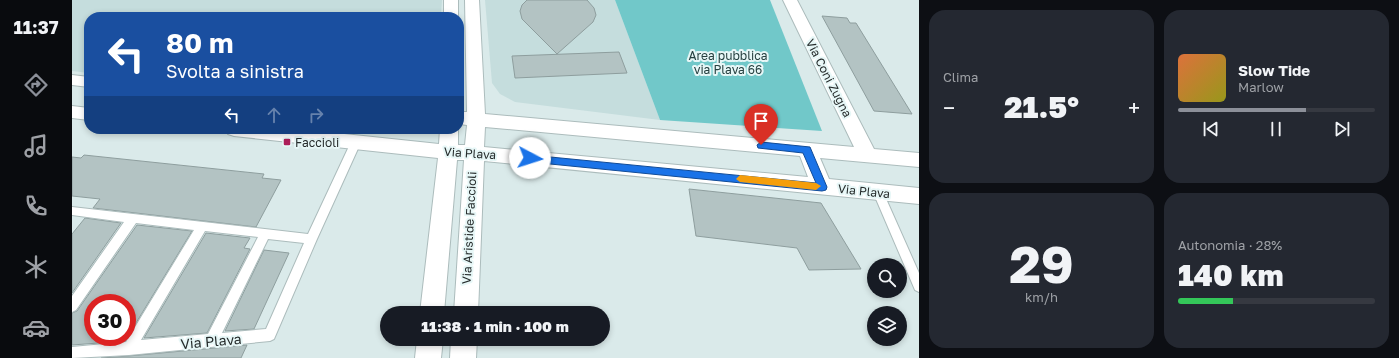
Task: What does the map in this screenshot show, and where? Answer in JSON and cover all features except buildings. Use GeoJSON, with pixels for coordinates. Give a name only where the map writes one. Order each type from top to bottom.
{"type":"FeatureCollection","features":[{"type":"Feature","properties":{"kind":"street"},"geometry":{"type":"LineString","coordinates":[[450,12],[451,0]]}},
{"type":"Feature","properties":{"kind":"street","name":"Via Aristide Faccioli"},"geometry":{"type":"LineString","coordinates":[[466,306],[473,153],[467,118],[472,0]]}},
{"type":"Feature","properties":{"kind":"street","name":"Via Coni Zugna"},"geometry":{"type":"LineString","coordinates":[[790,0],[868,155]]}},
{"type":"Feature","properties":{"kind":"street"},"geometry":{"type":"LineString","coordinates":[[72,80],[84,81]]}},
{"type":"Feature","properties":{"kind":"street"},"geometry":{"type":"LineString","coordinates":[[72,112],[84,113]]}},
{"type":"Feature","properties":{"kind":"street"},"geometry":{"type":"LineString","coordinates":[[467,118],[919,160]]}},
{"type":"Feature","properties":{"kind":"street","name":"Via Plava"},"geometry":{"type":"LineString","coordinates":[[281,134],[448,152],[473,153],[919,196]]}},
{"type":"Feature","properties":{"kind":"street","name":"Via Aristide Faccioli"},"geometry":{"type":"LineString","coordinates":[[433,306],[449,134]]}},
{"type":"Feature","properties":{"kind":"street"},"geometry":{"type":"LineString","coordinates":[[806,150],[822,187]]}},
{"type":"Feature","properties":{"kind":"street"},"geometry":{"type":"LineString","coordinates":[[428,358],[429,346]]}},
{"type":"Feature","properties":{"kind":"street"},"geometry":{"type":"LineString","coordinates":[[464,346],[464,358]]}},
{"type":"Feature","properties":{"kind":"lane","name":"Via Plava"},"geometry":{"type":"LineString","coordinates":[[72,353],[130,349],[270,335],[311,239],[356,142]]}},
{"type":"Feature","properties":{"kind":"lane"},"geometry":{"type":"LineString","coordinates":[[878,192],[919,286]]}},
{"type":"Feature","properties":{"kind":"lane"},"geometry":{"type":"LineString","coordinates":[[72,212],[311,239]]}},
{"type":"Feature","properties":{"kind":"lane"},"geometry":{"type":"LineString","coordinates":[[72,306],[133,218]]}},
{"type":"Feature","properties":{"kind":"lane"},"geometry":{"type":"LineString","coordinates":[[130,349],[202,227]]}},
{"type":"Feature","properties":{"kind":"lane"},"geometry":{"type":"LineString","coordinates":[[210,341],[265,234]]}},
{"type":"Feature","properties":{"kind":"shaded area"},"geometry":{"type":"Polygon","coordinates":[[[72,0],[442,0],[441,12],[84,12],[84,72],[72,71],[72,0]]]}},
{"type":"Feature","properties":{"kind":"shaded area"},"geometry":{"type":"Polygon","coordinates":[[[485,0],[615,0],[660,120],[515,102],[500,94],[492,83],[485,0]]]}},
{"type":"Feature","properties":{"kind":"green space","name":"Area pubblica via Plava 66"},"geometry":{"type":"Polygon","coordinates":[[[615,0],[770,0],[822,131],[660,120],[615,0]]]}},
{"type":"Feature","properties":{"kind":"slow traffic"},"geometry":{"type":"LineString","coordinates":[[740,179],[816,186]]}},
{"type":"Feature","properties":{"kind":"place","name":"Faccioli"},"geometry":{"type":"Point","coordinates":[287,142]}},
{"type":"Feature","properties":{"kind":"route"},"geometry":{"type":"LineString","coordinates":[[530,158],[822,187],[806,150],[761,145]]}}]}
